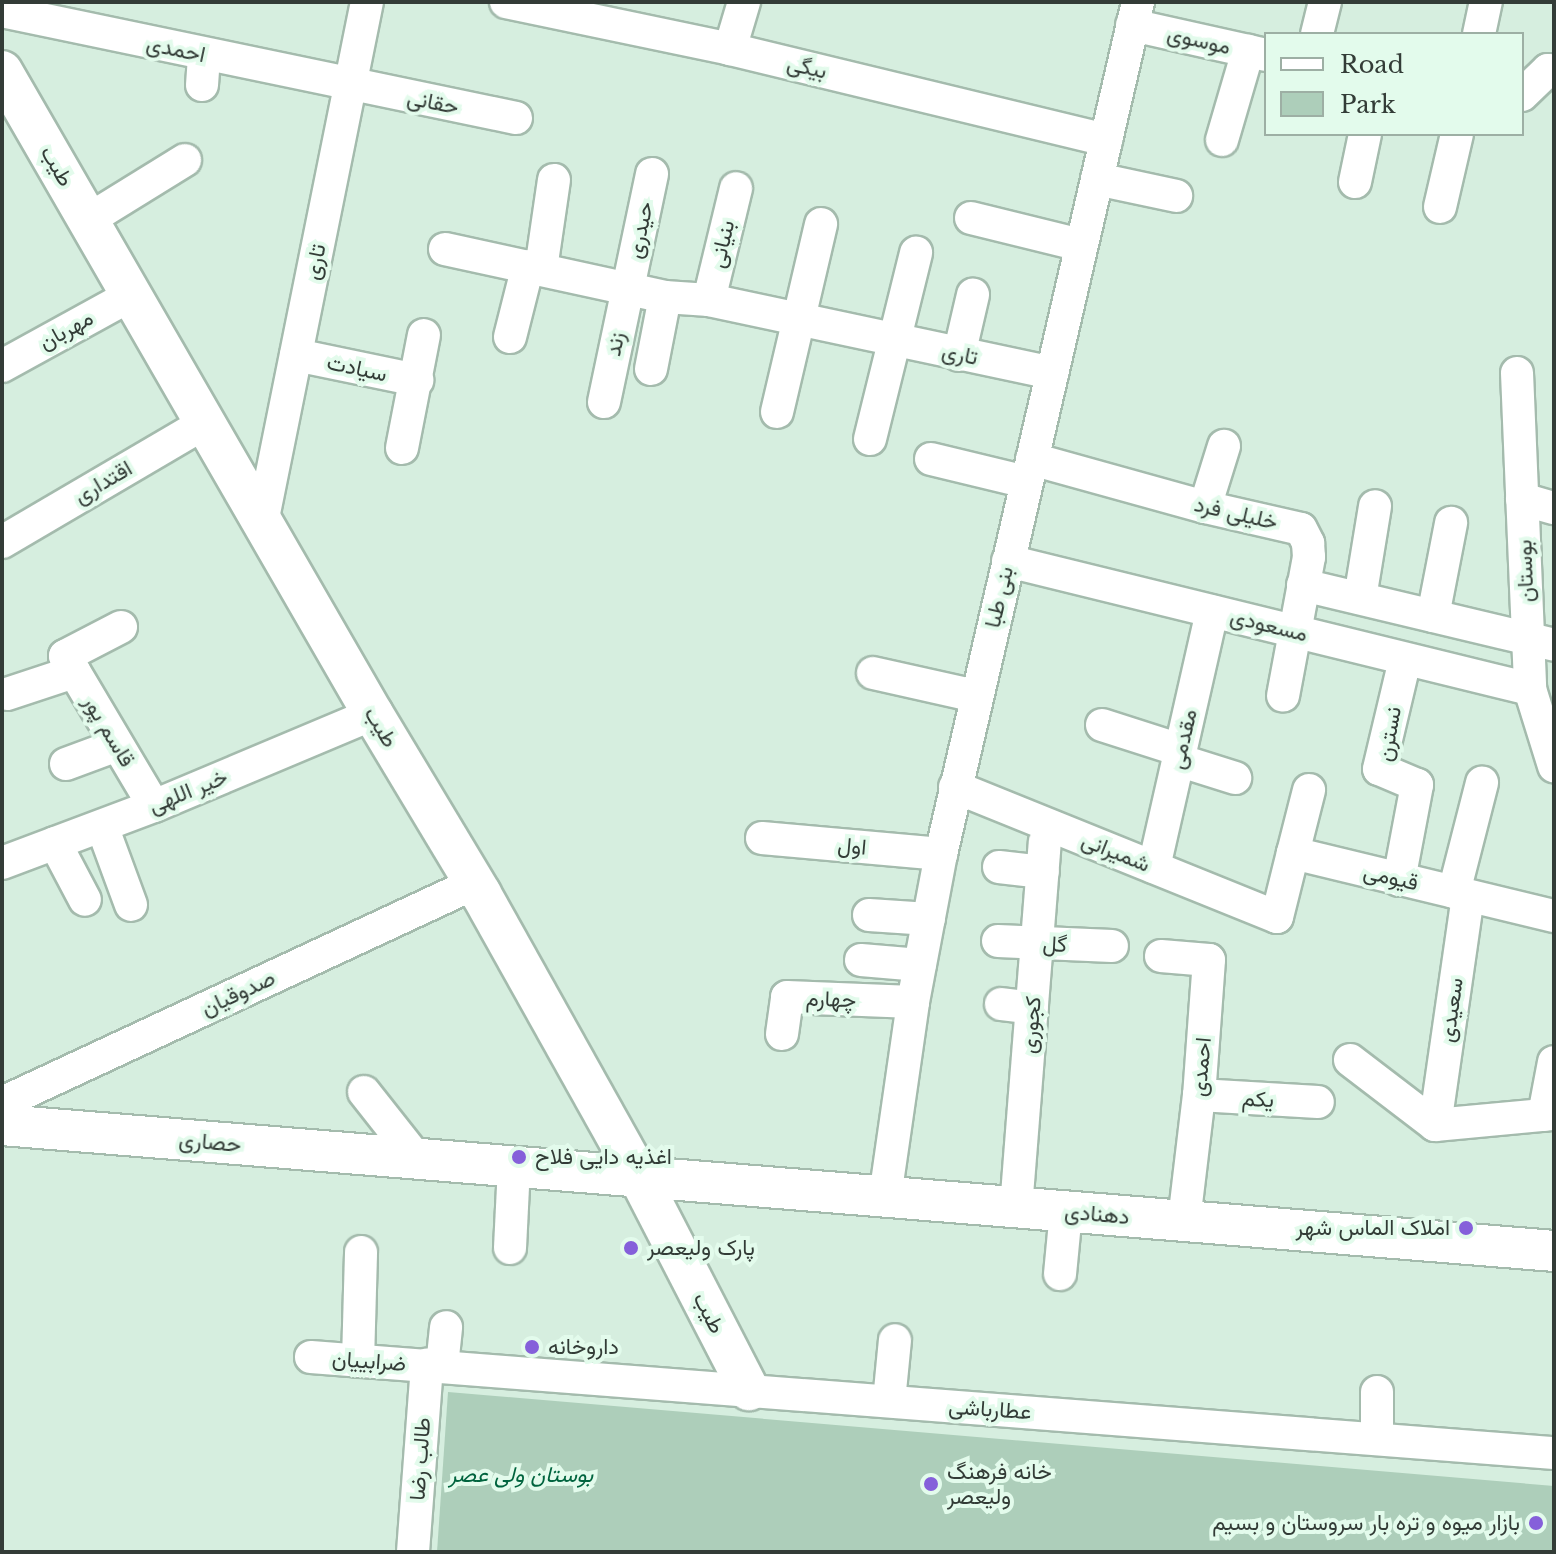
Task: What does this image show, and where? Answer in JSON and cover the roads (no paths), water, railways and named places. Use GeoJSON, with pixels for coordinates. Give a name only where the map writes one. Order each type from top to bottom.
{"type":"FeatureCollection","features":[{"type":"Feature","properties":{"kind":"main road","name":"طیب"},"geometry":{"type":"LineString","coordinates":[[2,71],[373,714],[475,883],[639,1177],[749,1390]]}},
{"type":"Feature","properties":{"kind":"main road","name":"حصاری"},"geometry":{"type":"LineString","coordinates":[[2,1125],[639,1177]]}},
{"type":"Feature","properties":{"kind":"main road","name":"دهنادی"},"geometry":{"type":"LineString","coordinates":[[639,1177],[1554,1251]]}},
{"type":"Feature","properties":{"kind":"street","name":"تاری"},"geometry":{"type":"LineString","coordinates":[[262,523],[367,2]]}},
{"type":"Feature","properties":{"kind":"street","name":"بیگی"},"geometry":{"type":"LineString","coordinates":[[506,2],[730,49],[1106,140]]}},
{"type":"Feature","properties":{"kind":"street"},"geometry":{"type":"LineString","coordinates":[[730,49],[744,2]]}},
{"type":"Feature","properties":{"kind":"street"},"geometry":{"type":"LineString","coordinates":[[1318,32],[1325,2]]}},
{"type":"Feature","properties":{"kind":"street"},"geometry":{"type":"LineString","coordinates":[[1479,32],[1486,2]]}},
{"type":"Feature","properties":{"kind":"street","name":"احمدی"},"geometry":{"type":"LineString","coordinates":[[2,11],[203,70],[350,86]]}},
{"type":"Feature","properties":{"kind":"street","name":"موسوی"},"geometry":{"type":"LineString","coordinates":[[1135,13],[1257,53]]}},
{"type":"Feature","properties":{"kind":"street","name":"بنی طبا"},"geometry":{"type":"LineString","coordinates":[[885,1197],[913,1002],[955,787],[1135,13]]}},
{"type":"Feature","properties":{"kind":"street"},"geometry":{"type":"LineString","coordinates":[[1222,140],[1257,53]]}},
{"type":"Feature","properties":{"kind":"street"},"geometry":{"type":"LineString","coordinates":[[1524,93],[1548,70],[1554,71]]}},
{"type":"Feature","properties":{"kind":"street","name":"حقانی"},"geometry":{"type":"LineString","coordinates":[[350,86],[516,118]]}},
{"type":"Feature","properties":{"kind":"street"},"geometry":{"type":"LineString","coordinates":[[1355,182],[1365,136]]}},
{"type":"Feature","properties":{"kind":"street"},"geometry":{"type":"LineString","coordinates":[[1440,207],[1457,136]]}},
{"type":"Feature","properties":{"kind":"street"},"geometry":{"type":"LineString","coordinates":[[88,220],[185,160]]}},
{"type":"Feature","properties":{"kind":"street","name":"حیدری"},"geometry":{"type":"LineString","coordinates":[[627,286],[652,174]]}},
{"type":"Feature","properties":{"kind":"street"},"geometry":{"type":"LineString","coordinates":[[1097,179],[1176,196]]}},
{"type":"Feature","properties":{"kind":"street"},"geometry":{"type":"LineString","coordinates":[[510,337],[534,267],[554,180]]}},
{"type":"Feature","properties":{"kind":"street","name":"بنیانی"},"geometry":{"type":"LineString","coordinates":[[709,300],[736,188]]}},
{"type":"Feature","properties":{"kind":"street"},"geometry":{"type":"LineString","coordinates":[[971,218],[1081,245]]}},
{"type":"Feature","properties":{"kind":"street"},"geometry":{"type":"LineString","coordinates":[[777,412],[821,224]]}},
{"type":"Feature","properties":{"kind":"street","name":"تاری"},"geometry":{"type":"LineString","coordinates":[[445,249],[627,286],[665,297],[709,300],[1052,373]]}},
{"type":"Feature","properties":{"kind":"street"},"geometry":{"type":"LineString","coordinates":[[870,439],[916,253]]}},
{"type":"Feature","properties":{"kind":"street","name":"زند"},"geometry":{"type":"LineString","coordinates":[[604,402],[627,286]]}},
{"type":"Feature","properties":{"kind":"street","name":"مهربان"},"geometry":{"type":"LineString","coordinates":[[2,366],[131,295]]}},
{"type":"Feature","properties":{"kind":"street"},"geometry":{"type":"LineString","coordinates":[[959,355],[973,295]]}},
{"type":"Feature","properties":{"kind":"street"},"geometry":{"type":"LineString","coordinates":[[651,369],[665,297]]}},
{"type":"Feature","properties":{"kind":"street"},"geometry":{"type":"LineString","coordinates":[[402,448],[424,335]]}},
{"type":"Feature","properties":{"kind":"street","name":"سیادت"},"geometry":{"type":"LineString","coordinates":[[296,355],[417,380]]}},
{"type":"Feature","properties":{"kind":"street","name":"بوستان"},"geometry":{"type":"LineString","coordinates":[[1517,373],[1522,499],[1541,641],[1530,689],[1547,733],[1554,766]]}},
{"type":"Feature","properties":{"kind":"street","name":"اقتداری"},"geometry":{"type":"LineString","coordinates":[[2,542],[205,423]]}},
{"type":"Feature","properties":{"kind":"street"},"geometry":{"type":"LineString","coordinates":[[1205,507],[1224,446]]}},
{"type":"Feature","properties":{"kind":"street","name":"خلیلی فرد"},"geometry":{"type":"LineString","coordinates":[[931,459],[1029,470],[1301,529],[1308,543],[1309,557],[1303,585]]}},
{"type":"Feature","properties":{"kind":"street"},"geometry":{"type":"LineString","coordinates":[[1522,499],[1554,508]]}},
{"type":"Feature","properties":{"kind":"street"},"geometry":{"type":"LineString","coordinates":[[1360,598],[1375,506]]}},
{"type":"Feature","properties":{"kind":"street"},"geometry":{"type":"LineString","coordinates":[[1433,616],[1451,523]]}},
{"type":"Feature","properties":{"kind":"street","name":"مسعودی"},"geometry":{"type":"LineString","coordinates":[[1008,561],[1530,689]]}},
{"type":"Feature","properties":{"kind":"street"},"geometry":{"type":"LineString","coordinates":[[1283,696],[1303,585],[1541,641]]}},
{"type":"Feature","properties":{"kind":"street","name":"مقدمی"},"geometry":{"type":"LineString","coordinates":[[1154,867],[1212,612]]}},
{"type":"Feature","properties":{"kind":"street"},"geometry":{"type":"LineString","coordinates":[[7,694],[69,664],[121,627]]}},
{"type":"Feature","properties":{"kind":"street","name":"نسترن"},"geometry":{"type":"LineString","coordinates":[[1399,880],[1417,785],[1379,769],[1405,660]]}},
{"type":"Feature","properties":{"kind":"street","name":"قاسم پور"},"geometry":{"type":"LineString","coordinates":[[69,664],[154,806]]}},
{"type":"Feature","properties":{"kind":"street"},"geometry":{"type":"LineString","coordinates":[[873,673],[976,696]]}},
{"type":"Feature","properties":{"kind":"street","name":"خیر اللهی"},"geometry":{"type":"LineString","coordinates":[[2,863],[154,806],[373,714]]}},
{"type":"Feature","properties":{"kind":"street"},"geometry":{"type":"LineString","coordinates":[[1102,725],[1235,778]]}},
{"type":"Feature","properties":{"kind":"street"},"geometry":{"type":"LineString","coordinates":[[66,764],[117,745]]}},
{"type":"Feature","properties":{"kind":"street","name":"سعیدی"},"geometry":{"type":"LineString","coordinates":[[1435,1125],[1461,894],[1482,783]]}},
{"type":"Feature","properties":{"kind":"street","name":"شمیرانی"},"geometry":{"type":"LineString","coordinates":[[955,787],[1277,917],[1293,853]]}},
{"type":"Feature","properties":{"kind":"street"},"geometry":{"type":"LineString","coordinates":[[1293,853],[1309,790]]}},
{"type":"Feature","properties":{"kind":"street"},"geometry":{"type":"LineString","coordinates":[[102,826],[131,905]]}},
{"type":"Feature","properties":{"kind":"street","name":"اول"},"geometry":{"type":"LineString","coordinates":[[762,838],[941,854]]}},
{"type":"Feature","properties":{"kind":"street"},"geometry":{"type":"LineString","coordinates":[[55,843],[85,900]]}},
{"type":"Feature","properties":{"kind":"street","name":"قیومی"},"geometry":{"type":"LineString","coordinates":[[1293,853],[1554,916]]}},
{"type":"Feature","properties":{"kind":"street","name":"کجوری"},"geometry":{"type":"LineString","coordinates":[[999,867],[1044,857],[1037,943],[1016,1006],[1016,1208]]}},
{"type":"Feature","properties":{"kind":"street","name":"صدوقیان"},"geometry":{"type":"LineString","coordinates":[[2,1103],[475,883]]}},
{"type":"Feature","properties":{"kind":"street"},"geometry":{"type":"LineString","coordinates":[[869,915],[929,919]]}},
{"type":"Feature","properties":{"kind":"street","name":"گل"},"geometry":{"type":"LineString","coordinates":[[998,941],[1112,946]]}},
{"type":"Feature","properties":{"kind":"street","name":"احمدی"},"geometry":{"type":"LineString","coordinates":[[1161,956],[1209,960],[1199,1095],[1184,1221]]}},
{"type":"Feature","properties":{"kind":"street"},"geometry":{"type":"LineString","coordinates":[[861,960],[920,965]]}},
{"type":"Feature","properties":{"kind":"street","name":"چهارم"},"geometry":{"type":"LineString","coordinates":[[782,1034],[787,997],[913,1002]]}},
{"type":"Feature","properties":{"kind":"street"},"geometry":{"type":"LineString","coordinates":[[1350,1060],[1435,1125],[1549,1114],[1554,1062]]}},
{"type":"Feature","properties":{"kind":"street"},"geometry":{"type":"LineString","coordinates":[[364,1092],[417,1159]]}},
{"type":"Feature","properties":{"kind":"street","name":"یکم"},"geometry":{"type":"LineString","coordinates":[[1199,1095],[1318,1102]]}},
{"type":"Feature","properties":{"kind":"street"},"geometry":{"type":"LineString","coordinates":[[510,1248],[514,1167]]}},
{"type":"Feature","properties":{"kind":"street"},"geometry":{"type":"LineString","coordinates":[[1060,1274],[1066,1212]]}},
{"type":"Feature","properties":{"kind":"street"},"geometry":{"type":"LineString","coordinates":[[358,1361],[361,1252]]}},
{"type":"Feature","properties":{"kind":"street","name":"طالب رضا"},"geometry":{"type":"LineString","coordinates":[[413,1552],[434,1366],[446,1327]]}},
{"type":"Feature","properties":{"kind":"street"},"geometry":{"type":"LineString","coordinates":[[889,1401],[895,1340]]}},
{"type":"Feature","properties":{"kind":"street","name":"ضرابییان"},"geometry":{"type":"LineString","coordinates":[[311,1357],[434,1366]]}},
{"type":"Feature","properties":{"kind":"street","name":"عطارباشی"},"geometry":{"type":"LineString","coordinates":[[434,1366],[1554,1453]]}},
{"type":"Feature","properties":{"kind":"street"},"geometry":{"type":"LineString","coordinates":[[1377,1392],[1377,1439]]}},
{"type":"Feature","properties":{"kind":"place","name":"اغذیه دایی فلاح"},"geometry":{"type":"Point","coordinates":[519,1157]}},
{"type":"Feature","properties":{"kind":"place","name":"املاک الماس شهر"},"geometry":{"type":"Point","coordinates":[1466,1228]}},
{"type":"Feature","properties":{"kind":"place","name":"پارک ولیعصر"},"geometry":{"type":"Point","coordinates":[631,1248]}},
{"type":"Feature","properties":{"kind":"place","name":"داروخانه"},"geometry":{"type":"Point","coordinates":[532,1347]}},
{"type":"Feature","properties":{"kind":"place","name":"خانه فرهنگ ولیعصر"},"geometry":{"type":"Point","coordinates":[931,1484]}},
{"type":"Feature","properties":{"kind":"place","name":"بازار میوه و تره بار سروستان و بسیم"},"geometry":{"type":"Point","coordinates":[1536,1523]}},
{"type":"Feature","properties":{"kind":"park label","name":"بوستان ولی عصر"},"geometry":{"type":"Point","coordinates":[521,1475]}}]}
